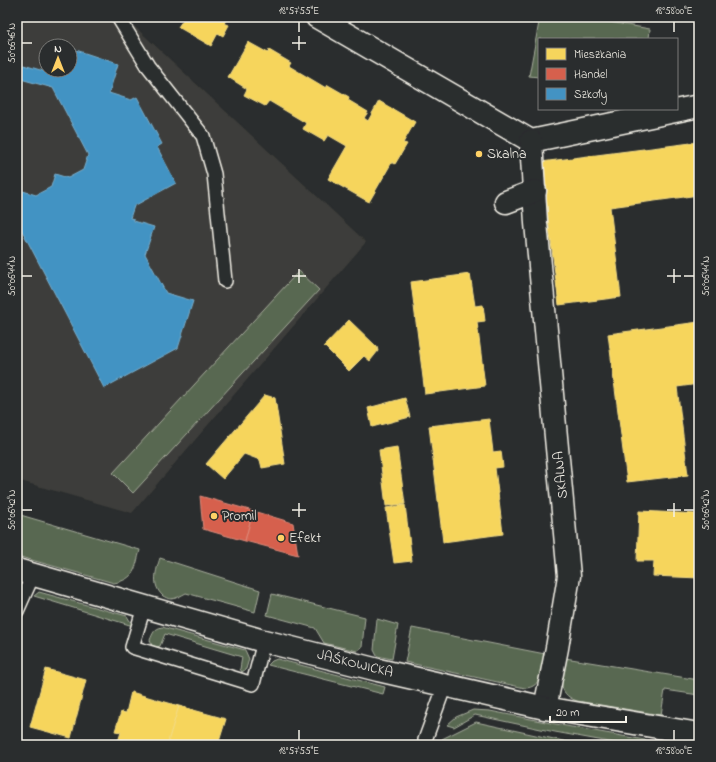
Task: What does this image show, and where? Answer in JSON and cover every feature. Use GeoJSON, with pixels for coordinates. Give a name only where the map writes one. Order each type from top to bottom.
{"type":"FeatureCollection","features":[{"type":"Feature","properties":{"kind":"street"},"geometry":{"type":"LineString","coordinates":[[317,17],[531,140],[699,106]]}},
{"type":"Feature","properties":{"kind":"street","name":"SKALNA"},"geometry":{"type":"LineString","coordinates":[[531,140],[536,231],[570,576],[545,708]]}},
{"type":"Feature","properties":{"kind":"street"},"geometry":{"type":"LineString","coordinates":[[506,202],[535,192]]}},
{"type":"Feature","properties":{"kind":"street","name":"JAŚKOWICKA"},"geometry":{"type":"LineString","coordinates":[[25,573],[264,641],[445,686],[545,708],[699,734]]}},
{"type":"Feature","properties":{"kind":"lane"},"geometry":{"type":"LineString","coordinates":[[118,17],[148,66],[203,136],[214,174],[225,281]]}},
{"type":"Feature","properties":{"kind":"lane"},"geometry":{"type":"LineString","coordinates":[[17,611],[25,573]]}},
{"type":"Feature","properties":{"kind":"lane"},"geometry":{"type":"LineString","coordinates":[[144,607],[132,647],[253,684],[264,641]]}},
{"type":"Feature","properties":{"kind":"lane"},"geometry":{"type":"LineString","coordinates":[[425,745],[425,740],[445,686]]}},
{"type":"Feature","properties":{"kind":"shaded area"},"geometry":{"type":"Polygon","coordinates":[[[17,17],[136,17],[133,25],[366,242],[132,513],[17,480],[17,17]]]}},
{"type":"Feature","properties":{"kind":"green space"},"geometry":{"type":"Polygon","coordinates":[[[540,17],[580,17],[650,29],[649,38],[538,38],[538,77],[529,76],[540,17]]]}},
{"type":"Feature","properties":{"kind":"green space"},"geometry":{"type":"Polygon","coordinates":[[[299,271],[319,290],[133,493],[113,473],[299,271]]]}},
{"type":"Feature","properties":{"kind":"green space"},"geometry":{"type":"Polygon","coordinates":[[[17,514],[140,550],[135,568],[126,579],[114,583],[17,556],[17,514]]]}},
{"type":"Feature","properties":{"kind":"green space"},"geometry":{"type":"Polygon","coordinates":[[[160,558],[260,590],[255,612],[186,593],[173,599],[163,596],[159,592],[156,583],[156,573],[160,558]]]}},
{"type":"Feature","properties":{"kind":"green space"},"geometry":{"type":"Polygon","coordinates":[[[39,592],[127,616],[133,626],[34,596],[39,592]]]}},
{"type":"Feature","properties":{"kind":"green space"},"geometry":{"type":"Polygon","coordinates":[[[272,594],[365,617],[362,647],[357,651],[324,643],[315,628],[267,615],[272,594]]]}},
{"type":"Feature","properties":{"kind":"green space"},"geometry":{"type":"Polygon","coordinates":[[[377,619],[398,625],[392,659],[377,656],[374,650],[377,619]]]}},
{"type":"Feature","properties":{"kind":"green space"},"geometry":{"type":"Polygon","coordinates":[[[162,627],[245,650],[249,659],[246,669],[242,672],[240,669],[242,657],[165,634],[160,646],[152,646],[150,640],[153,633],[155,630],[162,627]]]}},
{"type":"Feature","properties":{"kind":"green space"},"geometry":{"type":"Polygon","coordinates":[[[412,628],[545,654],[541,676],[535,685],[525,688],[405,662],[412,628]]]}},
{"type":"Feature","properties":{"kind":"green space"},"geometry":{"type":"Polygon","coordinates":[[[565,658],[699,680],[699,695],[665,690],[661,715],[577,701],[570,698],[563,689],[562,677],[565,658]]]}},
{"type":"Feature","properties":{"kind":"green space"},"geometry":{"type":"Polygon","coordinates":[[[277,659],[385,687],[383,694],[268,665],[277,659]]]}},
{"type":"Feature","properties":{"kind":"green space"},"geometry":{"type":"Polygon","coordinates":[[[473,710],[490,711],[673,745],[626,745],[475,715],[454,727],[447,725],[456,717],[473,710]]]}},
{"type":"Feature","properties":{"kind":"green space"},"geometry":{"type":"Polygon","coordinates":[[[476,722],[586,745],[441,745],[442,739],[476,722]]]}},
{"type":"Feature","properties":{"kind":"building: Mieszkania"},"geometry":{"type":"Polygon","coordinates":[[[185,17],[228,17],[224,23],[229,25],[223,36],[218,33],[211,46],[178,27],[185,17]]]}},
{"type":"Feature","properties":{"kind":"building: Mieszkania"},"geometry":{"type":"Polygon","coordinates":[[[248,42],[268,53],[269,50],[291,63],[289,66],[326,88],[328,85],[349,97],[348,100],[368,112],[364,118],[368,121],[379,101],[415,122],[403,143],[407,144],[395,164],[392,162],[369,202],[328,179],[347,146],[328,135],[324,141],[303,129],[306,123],[269,101],[265,106],[244,95],[247,89],[228,77],[248,42]]]}},
{"type":"Feature","properties":{"kind":"building: Mieszkania"},"geometry":{"type":"Polygon","coordinates":[[[699,142],[699,195],[610,207],[621,297],[559,305],[541,162],[699,142]]]}},
{"type":"Feature","properties":{"kind":"building: Mieszkania"},"geometry":{"type":"Polygon","coordinates":[[[470,274],[475,306],[483,305],[485,321],[477,322],[485,386],[425,394],[411,282],[470,274]]]}},
{"type":"Feature","properties":{"kind":"building: Mieszkania"},"geometry":{"type":"Polygon","coordinates":[[[349,320],[377,347],[378,351],[370,361],[364,356],[349,371],[324,346],[349,320]]]}},
{"type":"Feature","properties":{"kind":"building: Mieszkania"},"geometry":{"type":"Polygon","coordinates":[[[699,322],[699,384],[677,387],[688,475],[627,482],[608,334],[699,322]]]}},
{"type":"Feature","properties":{"kind":"building: Mieszkania"},"geometry":{"type":"Polygon","coordinates":[[[265,395],[275,398],[285,464],[262,468],[260,460],[244,454],[223,479],[206,464],[265,395]]]}},
{"type":"Feature","properties":{"kind":"building: Mieszkania"},"geometry":{"type":"Polygon","coordinates":[[[405,398],[410,417],[372,427],[368,408],[405,398]]]}},
{"type":"Feature","properties":{"kind":"building: Mieszkania"},"geometry":{"type":"Polygon","coordinates":[[[489,419],[493,452],[501,451],[503,467],[495,468],[503,534],[443,542],[429,426],[489,419]]]}},
{"type":"Feature","properties":{"kind":"building: Mieszkania"},"geometry":{"type":"Polygon","coordinates":[[[397,447],[405,504],[386,506],[379,450],[397,447]]]}},
{"type":"Feature","properties":{"kind":"building: Mieszkania"},"geometry":{"type":"Polygon","coordinates":[[[405,505],[412,561],[394,563],[386,508],[405,505]]]}},
{"type":"Feature","properties":{"kind":"building: Mieszkania"},"geometry":{"type":"Polygon","coordinates":[[[639,511],[699,514],[699,578],[653,576],[654,561],[637,561],[639,511]]]}},
{"type":"Feature","properties":{"kind":"building: Mieszkania"},"geometry":{"type":"Polygon","coordinates":[[[46,669],[86,680],[71,738],[30,727],[46,669]]]}},
{"type":"Feature","properties":{"kind":"building: Mieszkania"},"geometry":{"type":"Polygon","coordinates":[[[131,692],[179,706],[167,745],[117,745],[121,732],[115,731],[121,712],[126,713],[131,692]]]}},
{"type":"Feature","properties":{"kind":"building: Mieszkania"},"geometry":{"type":"Polygon","coordinates":[[[179,706],[226,719],[218,745],[167,745],[179,706]]]}},
{"type":"Feature","properties":{"kind":"building: Mieszkania"},"geometry":{"type":"Polygon","coordinates":[[[279,742],[290,745],[278,745],[279,742]]]}},
{"type":"Feature","properties":{"kind":"building: Handel"},"geometry":{"type":"Polygon","coordinates":[[[200,496],[253,511],[245,541],[203,529],[200,496]]]}},
{"type":"Feature","properties":{"kind":"building: Handel"},"geometry":{"type":"Polygon","coordinates":[[[253,511],[293,523],[298,555],[245,541],[253,511]]]}},
{"type":"Feature","properties":{"kind":"building: Szkoły"},"geometry":{"type":"Polygon","coordinates":[[[17,25],[21,28],[17,41],[17,25]]]}},
{"type":"Feature","properties":{"kind":"building: Szkoły"},"geometry":{"type":"Polygon","coordinates":[[[78,51],[118,64],[109,93],[131,100],[137,97],[162,144],[157,147],[176,183],[134,206],[130,218],[134,219],[134,221],[154,227],[145,254],[166,293],[193,301],[178,348],[104,388],[17,221],[17,205],[19,204],[23,191],[36,195],[51,187],[55,174],[68,178],[83,170],[88,155],[53,88],[17,78],[17,63],[38,69],[38,78],[78,78],[78,51]]]}},
{"type":"Feature","properties":{"kind":"place","name":"Skalna"},"geometry":{"type":"Point","coordinates":[479,154]}},
{"type":"Feature","properties":{"kind":"place","name":"Promil"},"geometry":{"type":"Point","coordinates":[214,516]}},
{"type":"Feature","properties":{"kind":"place","name":"Efekt"},"geometry":{"type":"Point","coordinates":[281,538]}}]}
